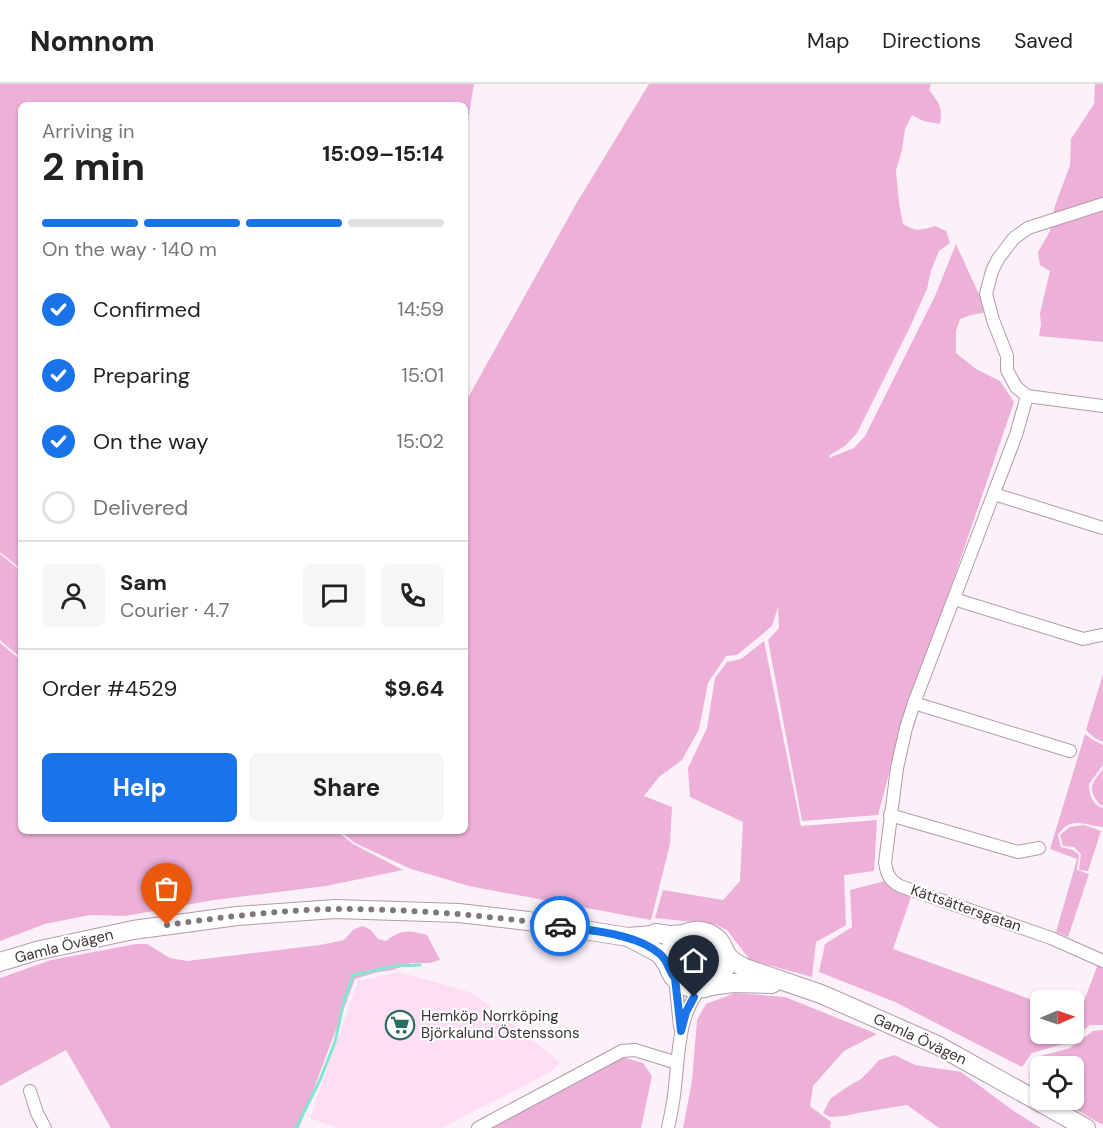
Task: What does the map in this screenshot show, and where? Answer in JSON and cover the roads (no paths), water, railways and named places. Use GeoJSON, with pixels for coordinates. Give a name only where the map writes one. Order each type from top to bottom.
{"type":"FeatureCollection","features":[{"type":"Feature","properties":{"kind":"main road","name":"Gamla Övägen"},"geometry":{"type":"LineString","coordinates":[[0,962],[36,951],[133,930],[237,916],[335,909],[470,914],[628,937],[655,933],[707,932],[720,941],[726,955],[735,963],[821,994],[937,1045],[1030,1097]]}},
{"type":"Feature","properties":{"kind":"main road"},"geometry":{"type":"LineString","coordinates":[[672,972],[668,958],[673,944],[684,934]]}},
{"type":"Feature","properties":{"kind":"main road","name":"Gamla Övägen"},"geometry":{"type":"LineString","coordinates":[[628,937],[660,954],[672,972],[688,987],[705,988],[732,982],[800,987]]}},
{"type":"Feature","properties":{"kind":"main road"},"geometry":{"type":"LineString","coordinates":[[705,988],[722,976],[725,970],[726,955]]}},
{"type":"Feature","properties":{"kind":"main road","name":"Gamla Övägen"},"geometry":{"type":"LineString","coordinates":[[1048,1110],[1072,1128]]}},
{"type":"Feature","properties":{"kind":"main road","name":"Gamla Övägen"},"geometry":{"type":"LineString","coordinates":[[1053,1110],[1086,1128]]}},
{"type":"Feature","properties":{"kind":"street"},"geometry":{"type":"LineString","coordinates":[[1103,204],[1028,228],[1014,238],[998,259],[986,294],[1006,356],[1007,370],[1016,387],[1027,396],[1103,406]]}},
{"type":"Feature","properties":{"kind":"street","name":"Kättsättersgatan"},"geometry":{"type":"LineString","coordinates":[[1027,396],[1016,435],[906,728],[897,768],[885,862],[887,874],[900,886],[1051,938],[1103,961]]}},
{"type":"Feature","properties":{"kind":"street"},"geometry":{"type":"LineString","coordinates":[[994,494],[1103,528]]}},
{"type":"Feature","properties":{"kind":"street"},"geometry":{"type":"LineString","coordinates":[[954,598],[1083,639],[1101,636]]}},
{"type":"Feature","properties":{"kind":"street"},"geometry":{"type":"LineString","coordinates":[[915,703],[1070,751]]}},
{"type":"Feature","properties":{"kind":"street"},"geometry":{"type":"LineString","coordinates":[[890,815],[1018,852],[1039,848]]}},
{"type":"Feature","properties":{"kind":"street"},"geometry":{"type":"LineString","coordinates":[[672,972],[681,1031]]}},
{"type":"Feature","properties":{"kind":"street"},"geometry":{"type":"LineString","coordinates":[[668,1128],[681,1031],[686,1012],[694,997],[705,988]]}},
{"type":"Feature","properties":{"kind":"street"},"geometry":{"type":"LineString","coordinates":[[478,1128],[622,1051],[635,1050],[677,1063]]}},
{"type":"Feature","properties":{"kind":"street"},"geometry":{"type":"LineString","coordinates":[[30,1091],[45,1128]]}},
{"type":"Feature","properties":{"kind":"waterway"},"geometry":{"type":"LineString","coordinates":[[296,1128],[320,1080],[335,1042],[344,1001],[353,975],[395,966],[420,965]]}},
{"type":"Feature","properties":{"kind":"place","name":"Hemköp Norrköping Björkalund Östenssons"},"geometry":{"type":"Point","coordinates":[400,1025]}}]}
